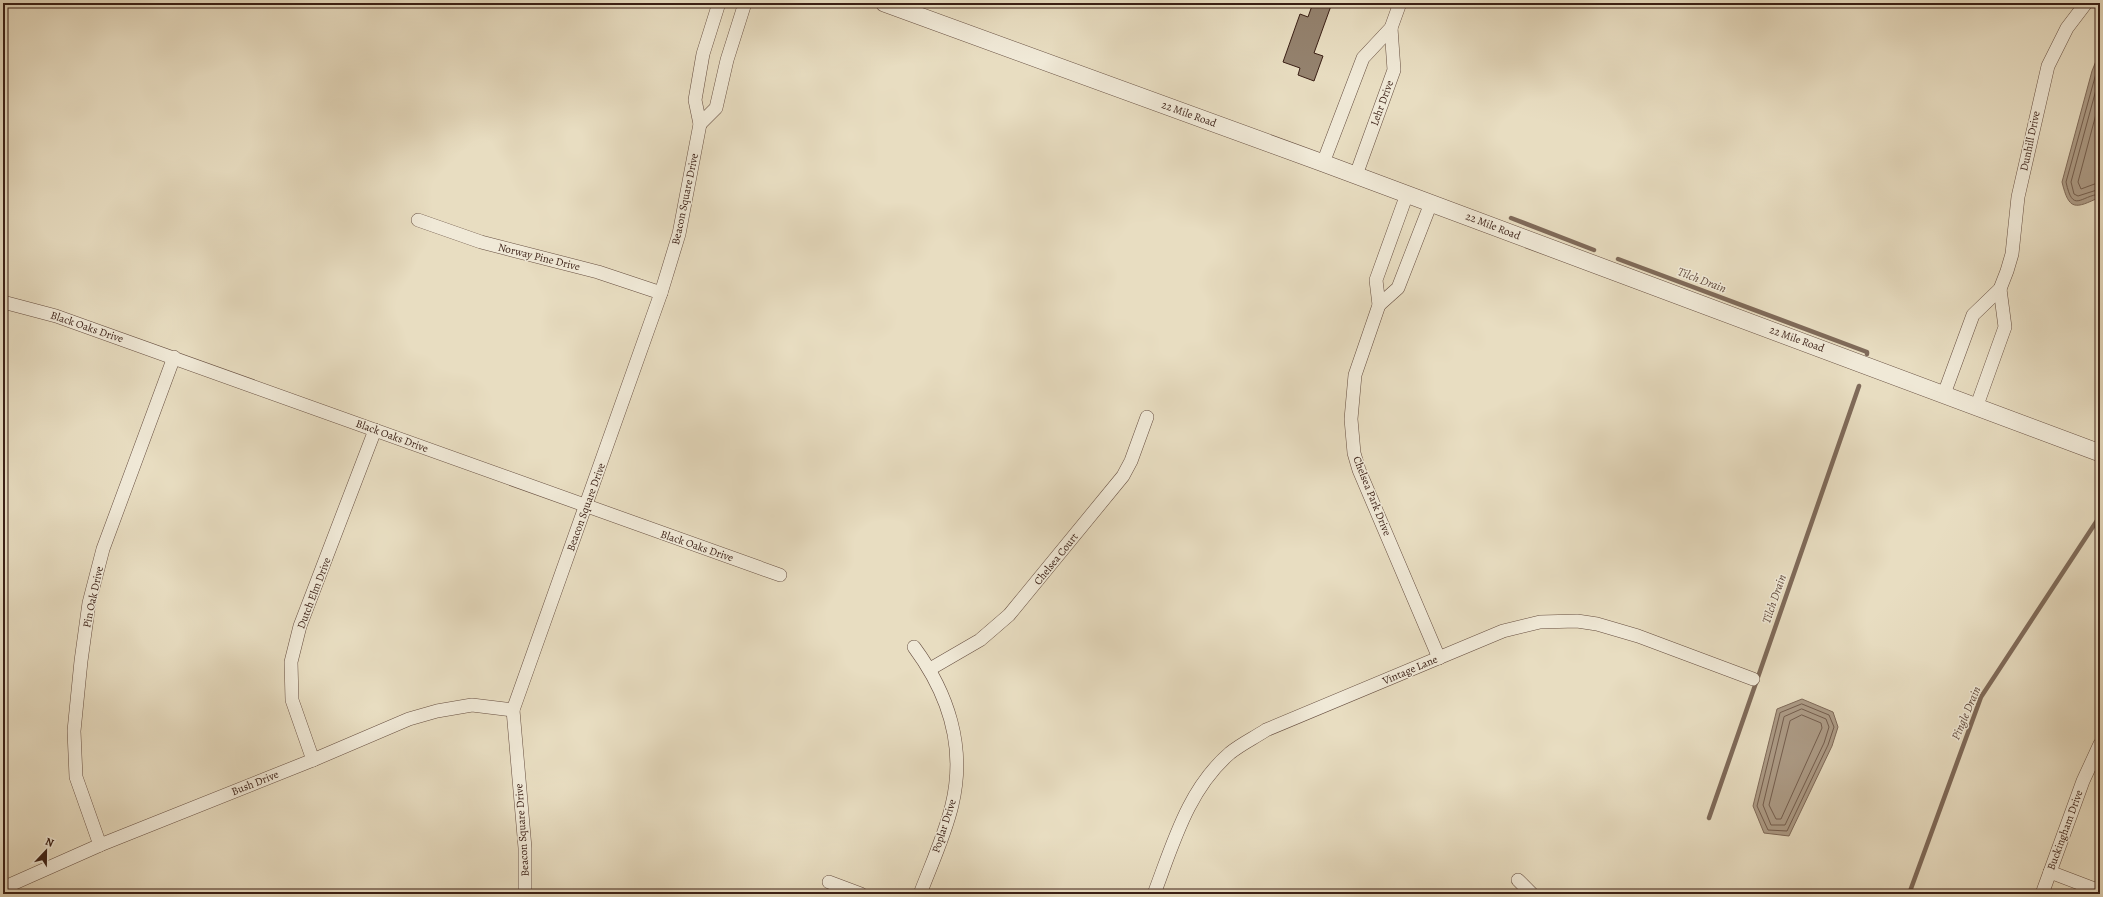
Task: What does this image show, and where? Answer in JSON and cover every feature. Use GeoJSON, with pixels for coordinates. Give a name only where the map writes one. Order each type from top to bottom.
{"type":"FeatureCollection","features":[{"type":"Feature","properties":{"kind":"street","name":"Beacon Square Drive"},"geometry":{"type":"LineString","coordinates":[[525,894],[525,848],[513,710],[586,507],[661,293],[680,234],[700,124],[695,100],[703,54],[719,3]]}},
{"type":"Feature","properties":{"kind":"street"},"geometry":{"type":"LineString","coordinates":[[700,124],[716,108],[726,60],[745,3]]}},
{"type":"Feature","properties":{"kind":"street","name":"22 Mile Road"},"geometry":{"type":"LineString","coordinates":[[884,3],[1407,194],[1944,394],[1976,408],[2100,453]]}},
{"type":"Feature","properties":{"kind":"street","name":"Lehr Drive"},"geometry":{"type":"LineString","coordinates":[[1323,163],[1363,58],[1391,28],[1400,3]]}},
{"type":"Feature","properties":{"kind":"street","name":"Dunhill Drive"},"geometry":{"type":"LineString","coordinates":[[1976,408],[2005,327],[2000,289],[2012,254],[2018,197],[2048,66],[2067,28],[2086,3]]}},
{"type":"Feature","properties":{"kind":"street","name":"Lehr Drive"},"geometry":{"type":"LineString","coordinates":[[1356,176],[1394,70],[1391,28]]}},
{"type":"Feature","properties":{"kind":"street","name":"Chelsea Park Drive"},"geometry":{"type":"LineString","coordinates":[[1407,194],[1376,280],[1379,305],[1355,375],[1350,419],[1354,453],[1439,658]]}},
{"type":"Feature","properties":{"kind":"street","name":"Chelsea Park Drive"},"geometry":{"type":"LineString","coordinates":[[1379,305],[1398,288],[1431,203]]}},
{"type":"Feature","properties":{"kind":"street","name":"Norway Pine Drive"},"geometry":{"type":"LineString","coordinates":[[418,220],[480,242],[592,270],[661,293]]}},
{"type":"Feature","properties":{"kind":"street","name":"Dunhill Drive"},"geometry":{"type":"LineString","coordinates":[[1944,394],[1973,315],[2000,289]]}},
{"type":"Feature","properties":{"kind":"street","name":"Black Oaks Drive"},"geometry":{"type":"LineString","coordinates":[[3,302],[56,316],[174,357],[586,507],[780,575]]}},
{"type":"Feature","properties":{"kind":"street","name":"Pin Oak Drive"},"geometry":{"type":"LineString","coordinates":[[100,845],[76,777],[74,731],[89,603],[103,549],[174,357]]}},
{"type":"Feature","properties":{"kind":"street","name":"Chelsea Court"},"geometry":{"type":"LineString","coordinates":[[930,669],[980,640],[994,629],[1025,597],[1123,476],[1131,461],[1147,417]]}},
{"type":"Feature","properties":{"kind":"street","name":"Dutch Elm Drive"},"geometry":{"type":"LineString","coordinates":[[313,760],[292,700],[291,662],[300,626],[375,430]]}},
{"type":"Feature","properties":{"kind":"street","name":"Vintage Lane"},"geometry":{"type":"LineString","coordinates":[[1154,894],[1175,838],[1193,799],[1215,767],[1231,753],[1266,730],[1503,631],[1540,622],[1577,621],[1597,624],[1638,636],[1753,679]]}},
{"type":"Feature","properties":{"kind":"street","name":"Poplar Drive"},"geometry":{"type":"LineString","coordinates":[[914,647],[930,669],[947,705],[952,723],[957,762],[952,804],[920,894]]}},
{"type":"Feature","properties":{"kind":"street","name":"Bush Drive"},"geometry":{"type":"LineString","coordinates":[[3,888],[100,845],[313,760],[410,719],[437,711],[472,705],[513,710]]}},
{"type":"Feature","properties":{"kind":"street","name":"Buckingham Drive"},"geometry":{"type":"LineString","coordinates":[[2042,894],[2082,781],[2100,744]]}},
{"type":"Feature","properties":{"kind":"street"},"geometry":{"type":"LineString","coordinates":[[2050,872],[2100,891]]}},
{"type":"Feature","properties":{"kind":"street"},"geometry":{"type":"LineString","coordinates":[[1518,880],[1532,894]]}},
{"type":"Feature","properties":{"kind":"street"},"geometry":{"type":"LineString","coordinates":[[829,882],[861,894]]}},
{"type":"Feature","properties":{"kind":"water"},"geometry":{"type":"Polygon","coordinates":[[[2100,51],[2100,197],[2084,204],[2074,205],[2067,198],[2062,182],[2092,71],[2100,51]]]}},
{"type":"Feature","properties":{"kind":"water"},"geometry":{"type":"Polygon","coordinates":[[[1802,699],[1833,712],[1838,727],[1832,746],[1789,836],[1764,833],[1753,806],[1777,709],[1802,699]]]}},
{"type":"Feature","properties":{"kind":"building"},"geometry":{"type":"Polygon","coordinates":[[[1313,3],[1332,3],[1314,53],[1323,56],[1314,81],[1298,75],[1300,68],[1283,62],[1300,14],[1308,17],[1313,3]]]}},
{"type":"Feature","properties":{"kind":"waterway","name":"Tilch Drain"},"geometry":{"type":"LineString","coordinates":[[1511,218],[1594,250]]}},
{"type":"Feature","properties":{"kind":"waterway","name":"Tilch Drain"},"geometry":{"type":"LineString","coordinates":[[1618,259],[1867,352],[1867,354]]}},
{"type":"Feature","properties":{"kind":"waterway","name":"Tilch Drain"},"geometry":{"type":"LineString","coordinates":[[1709,818],[1859,386]]}},
{"type":"Feature","properties":{"kind":"waterway","name":"Pingle Drain"},"geometry":{"type":"LineString","coordinates":[[1909,894],[1981,697],[2100,516]]}}]}
